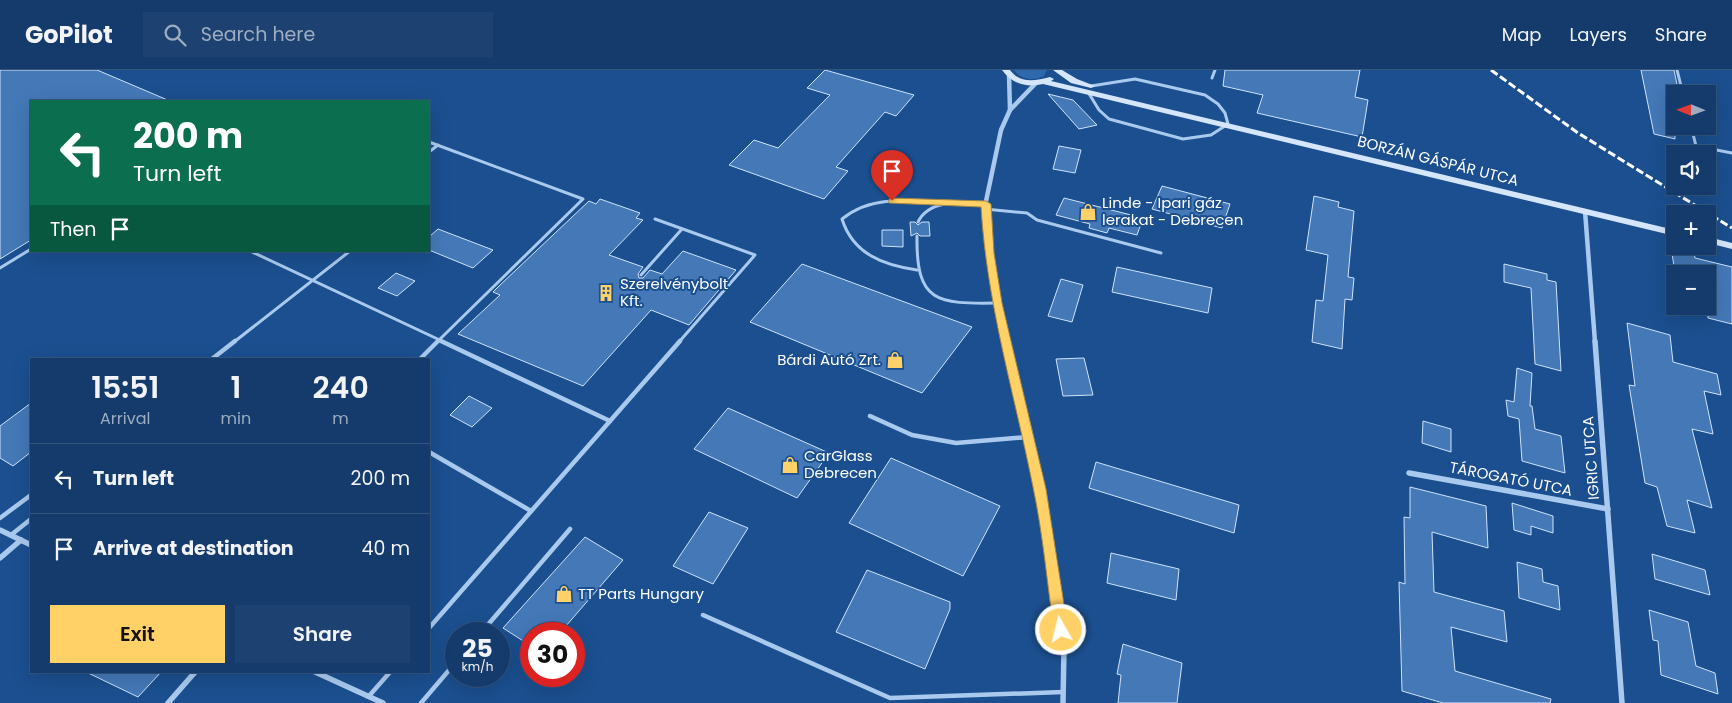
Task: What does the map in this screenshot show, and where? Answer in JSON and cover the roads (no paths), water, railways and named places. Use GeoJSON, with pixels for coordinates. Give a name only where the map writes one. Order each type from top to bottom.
{"type":"FeatureCollection","features":[{"type":"Feature","properties":{"kind":"street"},"geometry":{"type":"LineString","coordinates":[[1006,71],[1024,83],[1035,84],[1051,78],[1056,70]]}},
{"type":"Feature","properties":{"kind":"street","name":"BORZÁN GÁSPÁR UTCA"},"geometry":{"type":"LineString","coordinates":[[1056,70],[1089,89]]}},
{"type":"Feature","properties":{"kind":"street"},"geometry":{"type":"LineString","coordinates":[[1006,71],[1010,110]]}},
{"type":"Feature","properties":{"kind":"street","name":"BORZÁN GÁSPÁR UTCA"},"geometry":{"type":"LineString","coordinates":[[1044,82],[1089,89],[1195,117],[1666,231]]}},
{"type":"Feature","properties":{"kind":"street"},"geometry":{"type":"LineString","coordinates":[[1035,84],[1010,110],[995,153],[986,206],[989,253],[997,303],[1040,489],[1064,648],[1063,703]]}},
{"type":"Feature","properties":{"kind":"street","name":"IGRIC UTCA"},"geometry":{"type":"LineString","coordinates":[[1585,211],[1622,703]]}},
{"type":"Feature","properties":{"kind":"street"},"geometry":{"type":"LineString","coordinates":[[1716,242],[1732,246]]}},
{"type":"Feature","properties":{"kind":"street","name":"TÁROGATÓ UTCA"},"geometry":{"type":"LineString","coordinates":[[1409,473],[1608,510]]}},
{"type":"Feature","properties":{"kind":"street"},"geometry":{"type":"LineString","coordinates":[[0,530],[30,544]]}},
{"type":"Feature","properties":{"kind":"street"},"geometry":{"type":"LineString","coordinates":[[0,558],[21,540]]}},
{"type":"Feature","properties":{"kind":"street"},"geometry":{"type":"LineString","coordinates":[[168,703],[194,673]]}},
{"type":"Feature","properties":{"kind":"street"},"geometry":{"type":"LineString","coordinates":[[317,673],[383,703]]}},
{"type":"Feature","properties":{"kind":"lane"},"geometry":{"type":"LineString","coordinates":[[1212,78],[1215,70]]}},
{"type":"Feature","properties":{"kind":"lane"},"geometry":{"type":"LineString","coordinates":[[1677,70],[1681,85]]}},
{"type":"Feature","properties":{"kind":"lane"},"geometry":{"type":"LineString","coordinates":[[1135,79],[1205,96],[1222,109],[1228,124],[1211,135],[1183,139],[1109,119],[1099,110],[1089,89],[1135,79]]}},
{"type":"Feature","properties":{"kind":"lane"},"geometry":{"type":"LineString","coordinates":[[1693,135],[1696,146],[1732,153]]}},
{"type":"Feature","properties":{"kind":"lane"},"geometry":{"type":"LineString","coordinates":[[421,358],[583,199],[430,142]]}},
{"type":"Feature","properties":{"kind":"lane"},"geometry":{"type":"LineString","coordinates":[[430,151],[438,144]]}},
{"type":"Feature","properties":{"kind":"lane"},"geometry":{"type":"LineString","coordinates":[[917,270],[896,267],[872,258],[844,231],[842,219],[861,204],[876,201],[986,206],[1027,213],[1037,220],[1162,253]]}},
{"type":"Feature","properties":{"kind":"lane"},"geometry":{"type":"LineString","coordinates":[[918,222],[928,210],[946,204]]}},
{"type":"Feature","properties":{"kind":"lane"},"geometry":{"type":"LineString","coordinates":[[430,627],[755,255],[655,219]]}},
{"type":"Feature","properties":{"kind":"lane"},"geometry":{"type":"LineString","coordinates":[[641,275],[682,229]]}},
{"type":"Feature","properties":{"kind":"lane"},"geometry":{"type":"LineString","coordinates":[[917,236],[917,270],[923,286],[936,298],[948,302],[997,303]]}},
{"type":"Feature","properties":{"kind":"lane"},"geometry":{"type":"LineString","coordinates":[[0,268],[30,250]]}},
{"type":"Feature","properties":{"kind":"lane"},"geometry":{"type":"LineString","coordinates":[[252,252],[610,421]]}},
{"type":"Feature","properties":{"kind":"lane"},"geometry":{"type":"LineString","coordinates":[[213,358],[314,282],[349,252]]}},
{"type":"Feature","properties":{"kind":"lane"},"geometry":{"type":"LineString","coordinates":[[870,416],[912,435],[956,443],[1028,436]]}},
{"type":"Feature","properties":{"kind":"lane"},"geometry":{"type":"LineString","coordinates":[[430,453],[531,511]]}},
{"type":"Feature","properties":{"kind":"lane"},"geometry":{"type":"LineString","coordinates":[[0,518],[30,496]]}},
{"type":"Feature","properties":{"kind":"lane"},"geometry":{"type":"LineString","coordinates":[[11,535],[30,520]]}},
{"type":"Feature","properties":{"kind":"lane"},"geometry":{"type":"LineString","coordinates":[[490,622],[570,529]]}},
{"type":"Feature","properties":{"kind":"lane"},"geometry":{"type":"LineString","coordinates":[[703,615],[890,698],[953,700],[1063,692]]}},
{"type":"Feature","properties":{"kind":"lane"},"geometry":{"type":"LineString","coordinates":[[369,696],[389,673]]}},
{"type":"Feature","properties":{"kind":"lane"},"geometry":{"type":"LineString","coordinates":[[421,703],[445,675]]}},
{"type":"Feature","properties":{"kind":"railway"},"geometry":{"type":"LineString","coordinates":[[1491,70],[1578,133],[1732,228]]}},
{"type":"Feature","properties":{"kind":"place","name":"Linde - Ipari gáz lerakat - Debrecen"},"geometry":{"type":"Point","coordinates":[1088,212]}},
{"type":"Feature","properties":{"kind":"place","name":"Szerelvénybolt Kft."},"geometry":{"type":"Point","coordinates":[606,293]}},
{"type":"Feature","properties":{"kind":"place","name":"Bárdi Autó Zrt."},"geometry":{"type":"Point","coordinates":[895,360]}},
{"type":"Feature","properties":{"kind":"place","name":"CarGlass Debrecen"},"geometry":{"type":"Point","coordinates":[790,465]}},
{"type":"Feature","properties":{"kind":"place","name":"TT Parts Hungary"},"geometry":{"type":"Point","coordinates":[564,594]}}]}
